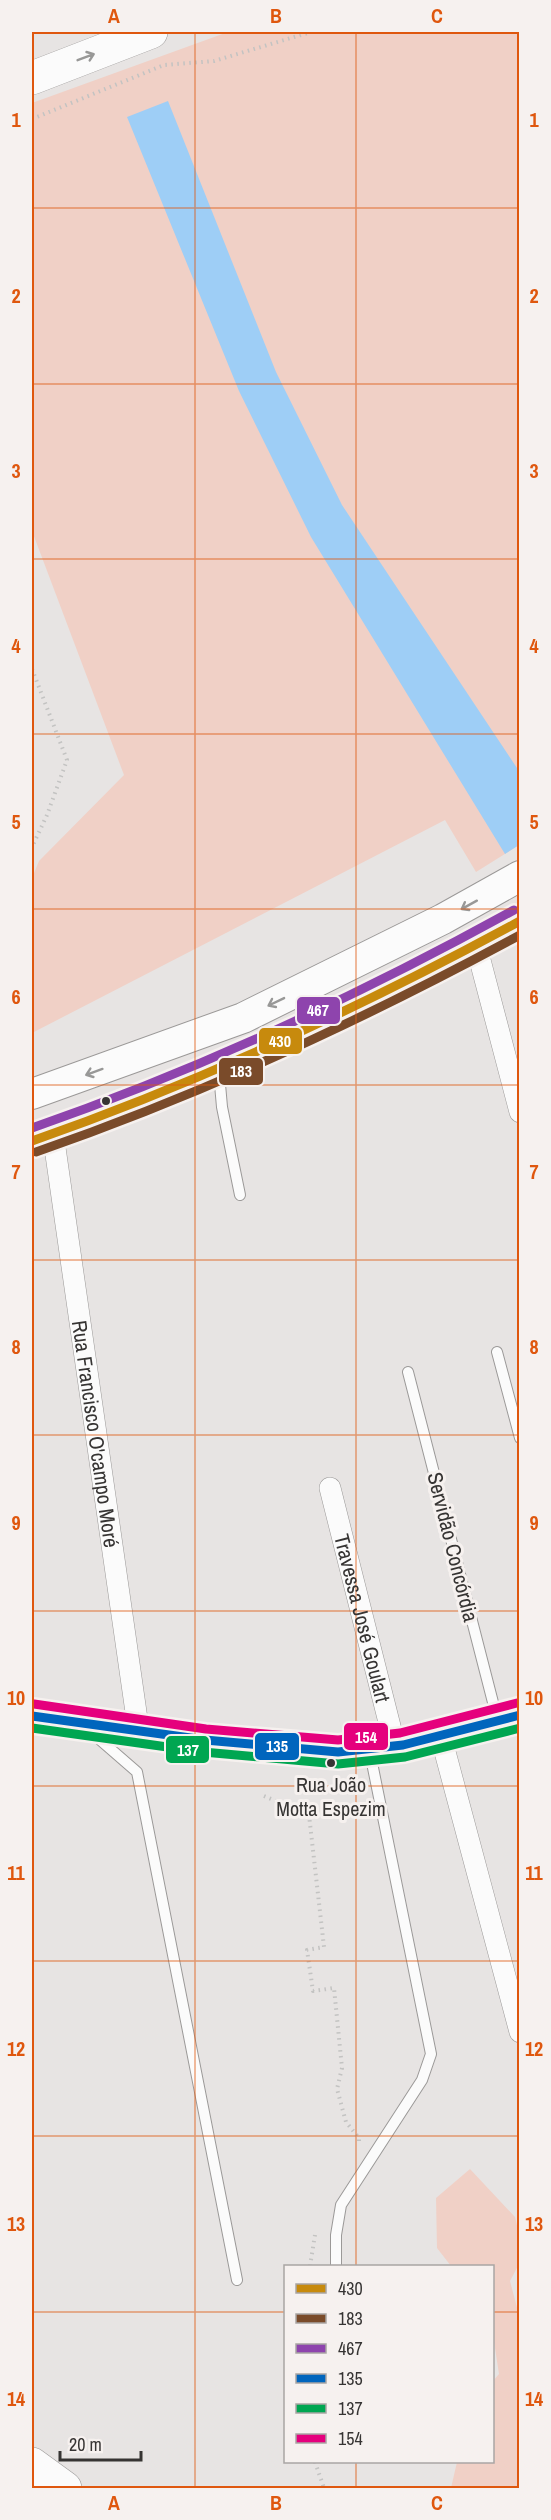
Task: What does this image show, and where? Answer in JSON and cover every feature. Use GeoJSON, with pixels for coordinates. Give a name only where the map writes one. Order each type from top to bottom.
{"type":"FeatureCollection","features":[{"type":"Feature","properties":{"kind":"main road"},"geometry":{"type":"LineString","coordinates":[[32,78],[152,32]]}},
{"type":"Feature","properties":{"kind":"main road"},"geometry":{"type":"LineString","coordinates":[[32,1094],[243,1018],[443,919],[519,876]]}},
{"type":"Feature","properties":{"kind":"main road"},"geometry":{"type":"LineString","coordinates":[[42,1138],[210,1074],[427,972],[519,921]]}},
{"type":"Feature","properties":{"kind":"main road"},"geometry":{"type":"LineString","coordinates":[[186,1039],[210,1074]]}},
{"type":"Feature","properties":{"kind":"main road"},"geometry":{"type":"LineString","coordinates":[[32,1716],[139,1733],[305,1750],[382,1748],[441,1737],[509,1718]]}},
{"type":"Feature","properties":{"kind":"main road"},"geometry":{"type":"LineString","coordinates":[[32,2464],[65,2488]]}},
{"type":"Feature","properties":{"kind":"street"},"geometry":{"type":"LineString","coordinates":[[476,945],[519,1112]]}},
{"type":"Feature","properties":{"kind":"street","name":"Rua Francisco O'campo Moré"},"geometry":{"type":"LineString","coordinates":[[42,1138],[139,1733]]}},
{"type":"Feature","properties":{"kind":"street","name":"Travessa José Goulart"},"geometry":{"type":"LineString","coordinates":[[330,1488],[382,1748]]}},
{"type":"Feature","properties":{"kind":"street"},"geometry":{"type":"LineString","coordinates":[[441,1737],[519,2032]]}},
{"type":"Feature","properties":{"kind":"lane"},"geometry":{"type":"LineString","coordinates":[[210,1074],[222,1107],[240,1195]]}},
{"type":"Feature","properties":{"kind":"lane"},"geometry":{"type":"LineString","coordinates":[[497,1352],[519,1438]]}},
{"type":"Feature","properties":{"kind":"lane","name":"Servidão Concórdia"},"geometry":{"type":"LineString","coordinates":[[408,1372],[509,1718]]}},
{"type":"Feature","properties":{"kind":"lane"},"geometry":{"type":"LineString","coordinates":[[82,1724],[137,1772],[237,2280]]}},
{"type":"Feature","properties":{"kind":"lane"},"geometry":{"type":"LineString","coordinates":[[336,2265],[336,2235],[340,2205],[422,2080],[431,2054],[382,1748]]}},
{"type":"Feature","properties":{"kind":"path"},"geometry":{"type":"LineString","coordinates":[[32,119],[164,64],[214,61],[311,32]]}},
{"type":"Feature","properties":{"kind":"path"},"geometry":{"type":"LineString","coordinates":[[32,669],[67,760],[47,815],[32,847]]}},
{"type":"Feature","properties":{"kind":"path"},"geometry":{"type":"LineString","coordinates":[[264,1796],[309,1815],[324,1947],[308,1950],[313,1991],[334,1988],[342,2068],[338,2089],[346,2122],[359,2138],[360,2152]]}},
{"type":"Feature","properties":{"kind":"path"},"geometry":{"type":"LineString","coordinates":[[310,2265],[316,2228]]}},
{"type":"Feature","properties":{"kind":"path"},"geometry":{"type":"LineString","coordinates":[[315,2463],[324,2488]]}},
{"type":"Feature","properties":{"kind":"shaded area"},"geometry":{"type":"Polygon","coordinates":[[[228,32],[519,32],[519,845],[476,872],[445,820],[32,1033],[32,878],[39,861],[124,775],[32,531],[32,103],[228,32]]]}},
{"type":"Feature","properties":{"kind":"shaded area"},"geometry":{"type":"Polygon","coordinates":[[[470,2169],[515,2217],[519,2234],[519,2264],[510,2281],[520,2319],[519,2488],[451,2488],[457,2463],[494,2463],[494,2380],[499,2374],[494,2342],[494,2265],[450,2265],[437,2248],[436,2198],[470,2169]]]}},
{"type":"Feature","properties":{"kind":"water"},"geometry":{"type":"Polygon","coordinates":[[[168,101],[276,372],[342,505],[519,771],[519,845],[505,854],[311,537],[239,391],[127,117],[168,101]]]}},
{"type":"Feature","properties":{"kind":"transit line","name":"467"},"geometry":{"type":"LineString","coordinates":[[32,1128],[156,1082],[277,1030],[396,972],[514,910]]}},
{"type":"Feature","properties":{"kind":"transit line","name":"430"},"geometry":{"type":"LineString","coordinates":[[32,1141],[157,1094],[280,1041],[341,1013],[520,921]]}},
{"type":"Feature","properties":{"kind":"transit line","name":"183"},"geometry":{"type":"LineString","coordinates":[[36,1152],[160,1106],[282,1054],[402,997],[520,935]]}},
{"type":"Feature","properties":{"kind":"transit line","name":"154"},"geometry":{"type":"LineString","coordinates":[[34,1704],[206,1729],[338,1740],[400,1733],[517,1703]]}},
{"type":"Feature","properties":{"kind":"transit line","name":"135"},"geometry":{"type":"LineString","coordinates":[[32,1716],[205,1740],[338,1752],[403,1745],[520,1715]]}},
{"type":"Feature","properties":{"kind":"transit line","name":"137"},"geometry":{"type":"LineString","coordinates":[[32,1728],[203,1752],[338,1764],[405,1757],[520,1728]]}},
{"type":"Feature","properties":{"kind":"place","name":"Rua João Motta Espezim"},"geometry":{"type":"Point","coordinates":[331,1763]}}]}
